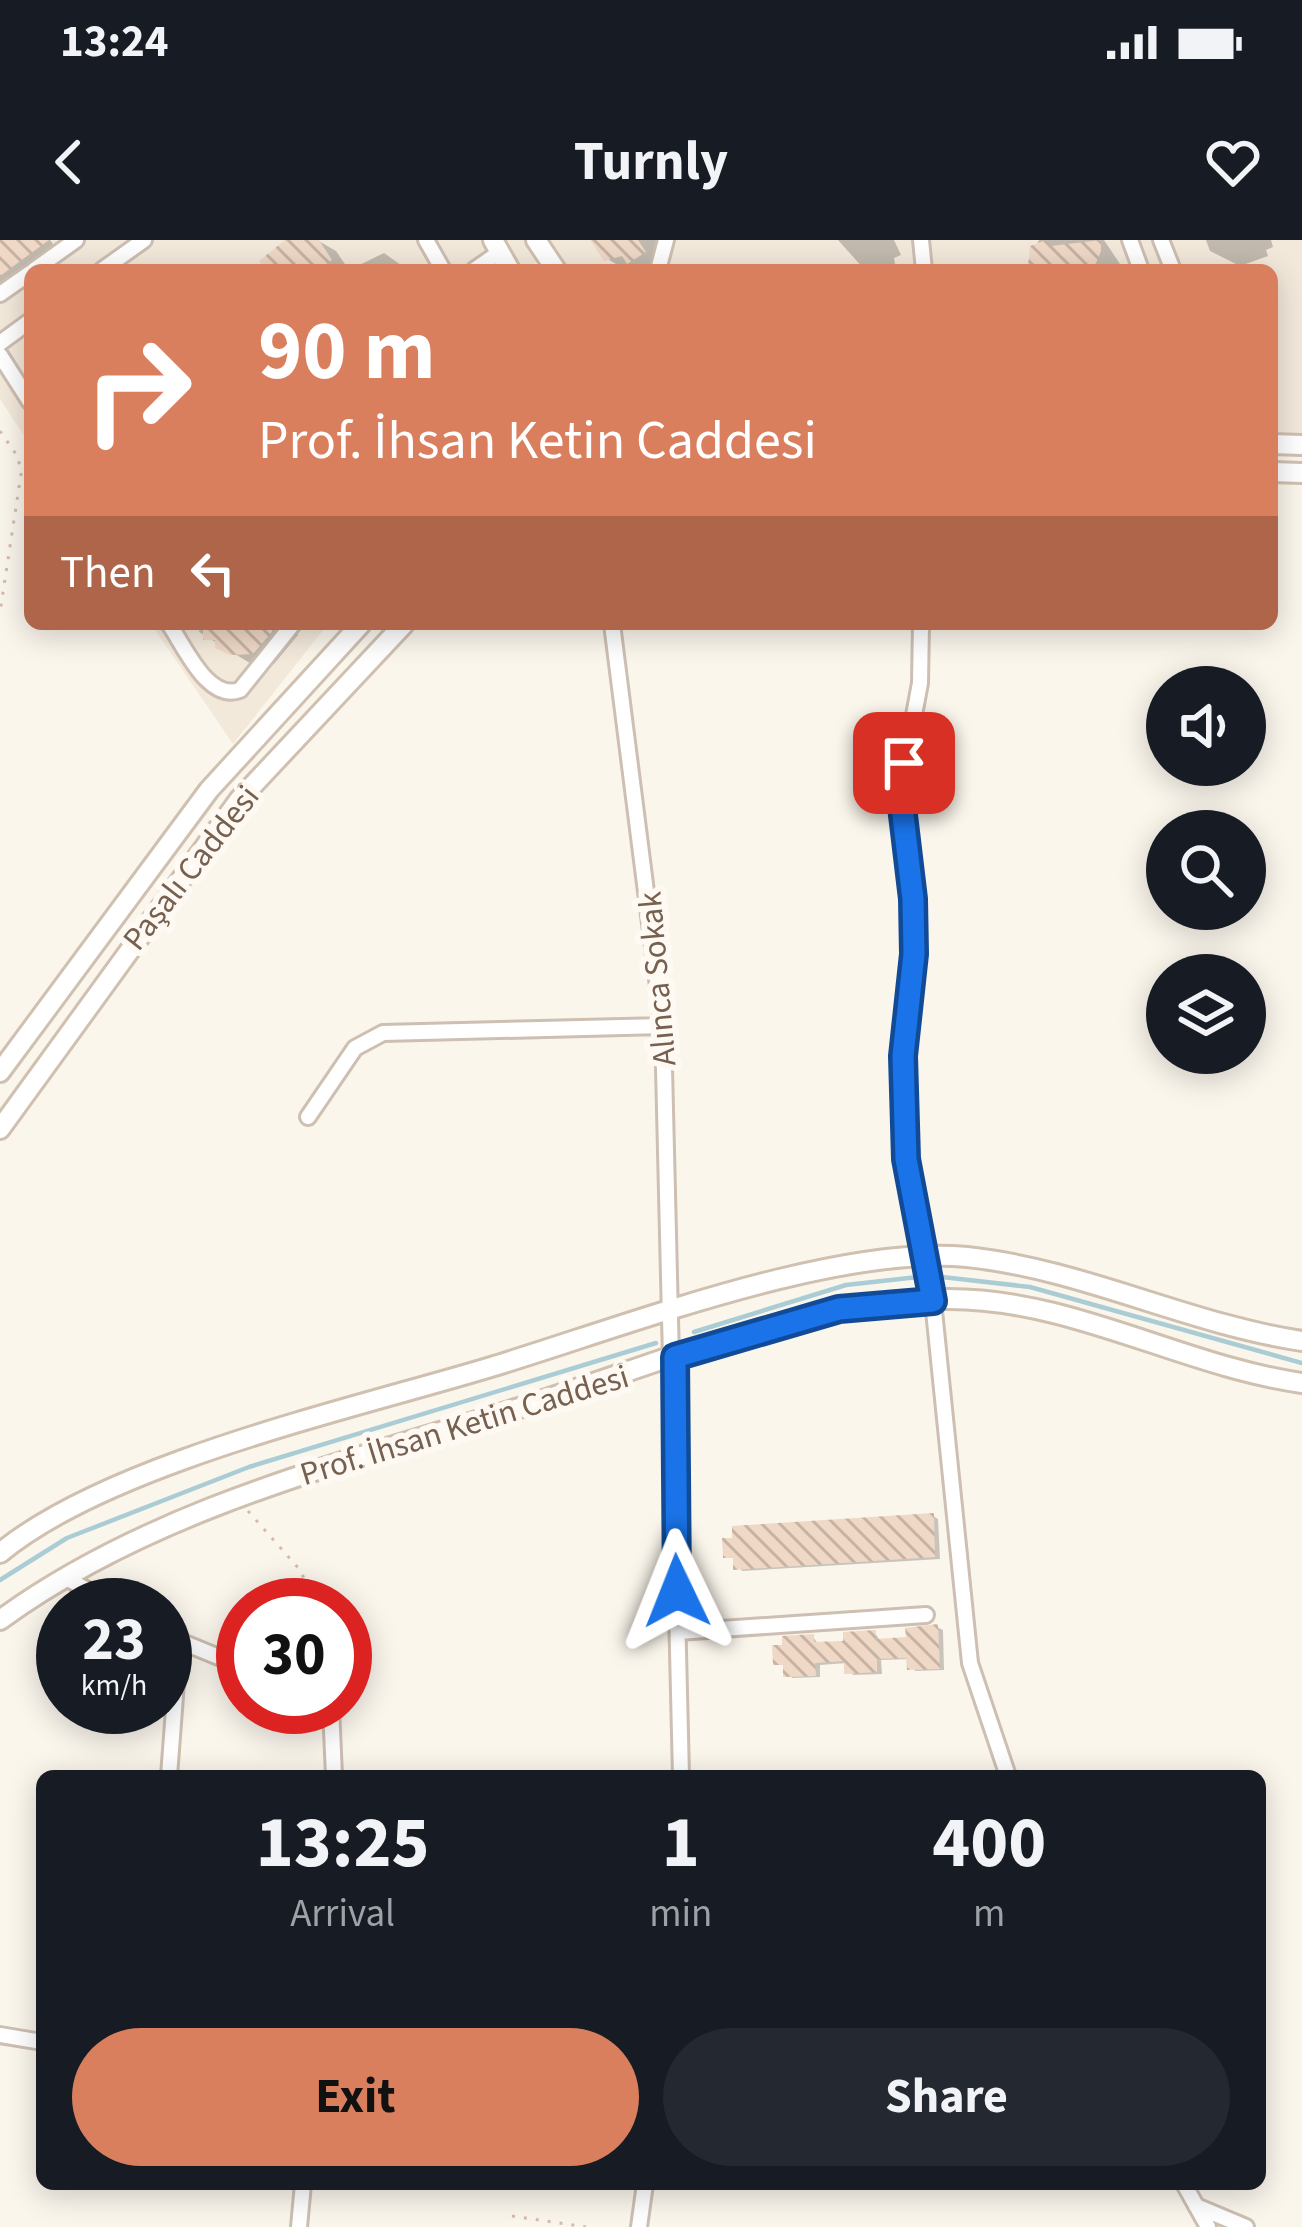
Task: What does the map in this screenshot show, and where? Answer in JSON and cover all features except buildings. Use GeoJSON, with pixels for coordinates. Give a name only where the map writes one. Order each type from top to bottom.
{"type":"FeatureCollection","features":[{"type":"Feature","properties":{"kind":"street"},"geometry":{"type":"LineString","coordinates":[[42,264],[76,240]]}},
{"type":"Feature","properties":{"kind":"street"},"geometry":{"type":"LineString","coordinates":[[110,264],[143,240]]}},
{"type":"Feature","properties":{"kind":"street"},"geometry":{"type":"LineString","coordinates":[[0,355],[24,393]]}},
{"type":"Feature","properties":{"kind":"street"},"geometry":{"type":"LineString","coordinates":[[173,630],[214,688],[230,694],[240,690],[288,630]]}},
{"type":"Feature","properties":{"kind":"street","name":"Paşalı Caddesi"},"geometry":{"type":"LineString","coordinates":[[0,1072],[209,790],[356,630]]}},
{"type":"Feature","properties":{"kind":"street","name":"Paşalı Caddesi"},"geometry":{"type":"LineString","coordinates":[[0,1130],[238,800],[398,630]]}},
{"type":"Feature","properties":{"kind":"street","name":"Alınca Sokak"},"geometry":{"type":"LineString","coordinates":[[613,630],[663,1026],[675,1357],[681,1770]]}},
{"type":"Feature","properties":{"kind":"street"},"geometry":{"type":"LineString","coordinates":[[921,630],[920,683],[900,790],[913,899],[914,954],[903,1056],[906,1159],[933,1301],[970,1663],[1006,1770]]}},
{"type":"Feature","properties":{"kind":"street"},"geometry":{"type":"LineString","coordinates":[[308,1117],[355,1048],[383,1033],[663,1026]]}},
{"type":"Feature","properties":{"kind":"street","name":"Prof. İhsan Ketin Caddesi"},"geometry":{"type":"LineString","coordinates":[[0,1553],[67,1509],[206,1454],[670,1313],[864,1261],[964,1257],[1068,1276],[1302,1341]]}},
{"type":"Feature","properties":{"kind":"street","name":"Prof. İhsan Ketin Caddesi"},"geometry":{"type":"LineString","coordinates":[[70,1578],[125,1547],[300,1473],[839,1309],[933,1301],[1054,1311],[1302,1383]]}},
{"type":"Feature","properties":{"kind":"street","name":"Prof. İhsan Ketin Caddesi"},"geometry":{"type":"LineString","coordinates":[[0,1620],[36,1598]]}},
{"type":"Feature","properties":{"kind":"street"},"geometry":{"type":"LineString","coordinates":[[678,1632],[926,1615]]}},
{"type":"Feature","properties":{"kind":"street"},"geometry":{"type":"LineString","coordinates":[[170,1770],[173,1734]]}},
{"type":"Feature","properties":{"kind":"street"},"geometry":{"type":"LineString","coordinates":[[332,1734],[334,1770]]}},
{"type":"Feature","properties":{"kind":"street"},"geometry":{"type":"LineString","coordinates":[[0,2035],[36,2041]]}},
{"type":"Feature","properties":{"kind":"street"},"geometry":{"type":"LineString","coordinates":[[299,2227],[302,2190]]}},
{"type":"Feature","properties":{"kind":"street"},"geometry":{"type":"LineString","coordinates":[[639,2227],[644,2190]]}},
{"type":"Feature","properties":{"kind":"street"},"geometry":{"type":"LineString","coordinates":[[1184,2227],[1202,2216],[1246,2227]]}},
{"type":"Feature","properties":{"kind":"path"},"geometry":{"type":"LineString","coordinates":[[0,430],[18,457],[21,474],[0,612]]}},
{"type":"Feature","properties":{"kind":"path"},"geometry":{"type":"LineString","coordinates":[[238,1500],[304,1578]]}},
{"type":"Feature","properties":{"kind":"path"},"geometry":{"type":"LineString","coordinates":[[512,2216],[586,2227]]}},
{"type":"Feature","properties":{"kind":"shaded area"},"geometry":{"type":"Polygon","coordinates":[[[0,240],[1302,240],[1302,436],[1278,434],[1278,264],[24,264],[24,436],[0,399],[0,240]]]}},
{"type":"Feature","properties":{"kind":"shaded area"},"geometry":{"type":"Polygon","coordinates":[[[155,630],[323,630],[233,744],[155,630]]]}},
{"type":"Feature","properties":{"kind":"waterway"},"geometry":{"type":"LineString","coordinates":[[694,1332],[846,1285],[918,1277]]}},
{"type":"Feature","properties":{"kind":"waterway"},"geometry":{"type":"LineString","coordinates":[[942,1277],[1030,1287],[1302,1363]]}},
{"type":"Feature","properties":{"kind":"waterway"},"geometry":{"type":"LineString","coordinates":[[0,1580],[67,1538],[249,1467],[656,1343]]}},
{"type":"Feature","properties":{"kind":"route"},"geometry":{"type":"LineString","coordinates":[[677,1591],[675,1357],[839,1309],[933,1301],[906,1159],[903,1056],[914,954],[913,899],[900,790],[904,763]]}}]}
